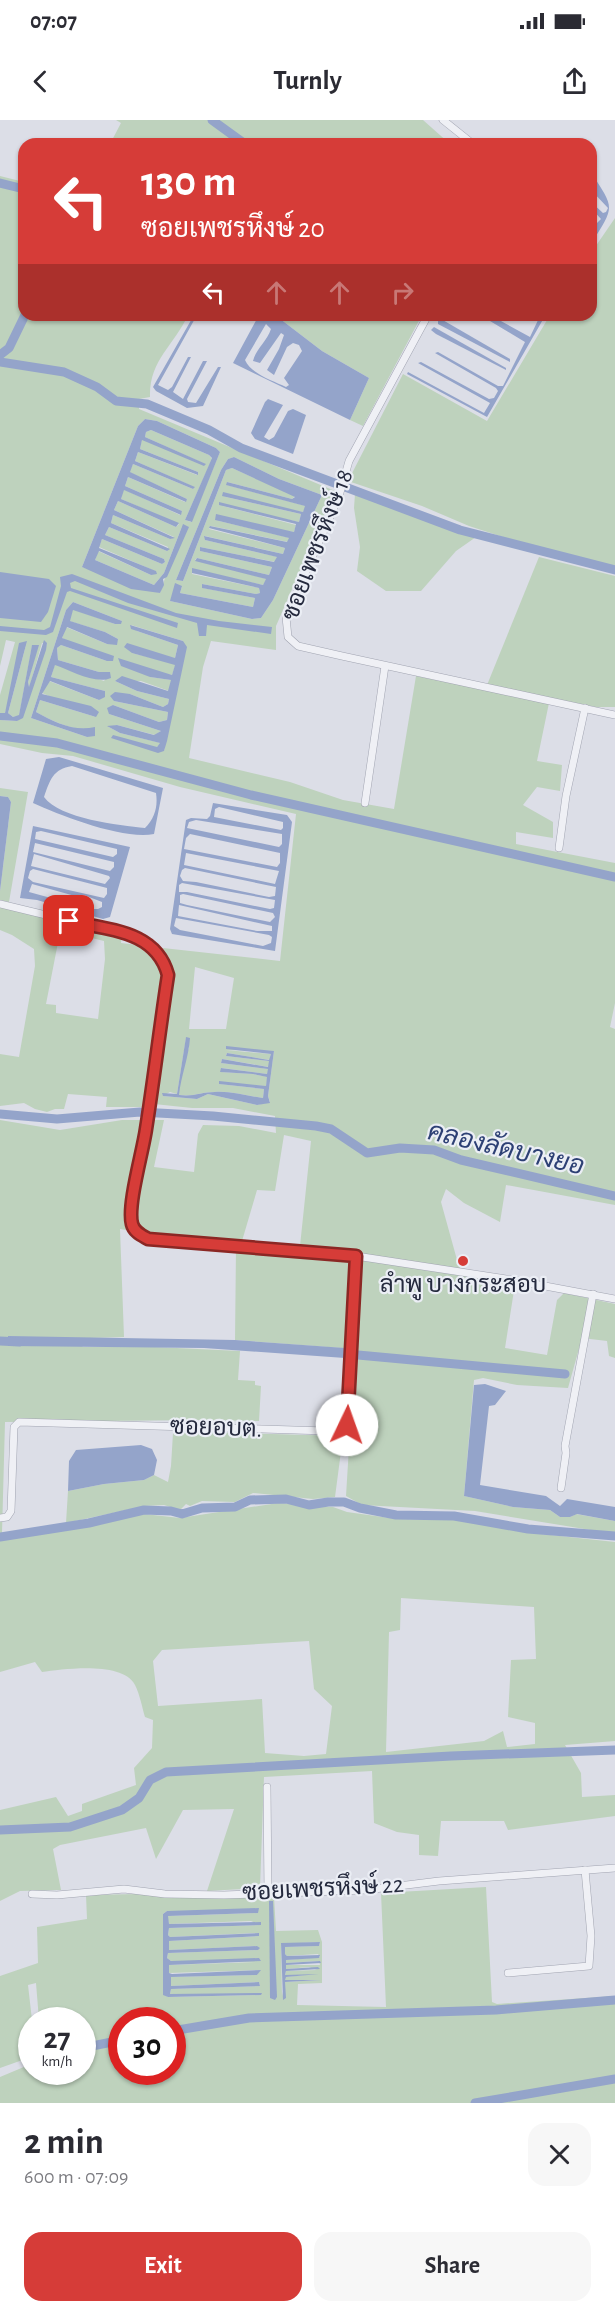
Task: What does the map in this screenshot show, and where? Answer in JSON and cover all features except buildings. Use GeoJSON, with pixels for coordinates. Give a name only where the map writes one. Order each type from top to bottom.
{"type":"FeatureCollection","features":[{"type":"Feature","properties":{"kind":"street"},"geometry":{"type":"LineString","coordinates":[[443,120],[466,138]]}},
{"type":"Feature","properties":{"kind":"street","name":"ซอยเพชรหึงษ์ 18"},"geometry":{"type":"LineString","coordinates":[[425,321],[349,461],[339,496],[286,618],[288,637],[298,646],[615,715]]}},
{"type":"Feature","properties":{"kind":"street"},"geometry":{"type":"LineString","coordinates":[[364,803],[385,666]]}},
{"type":"Feature","properties":{"kind":"street"},"geometry":{"type":"LineString","coordinates":[[559,848],[566,796],[585,708]]}},
{"type":"Feature","properties":{"kind":"street"},"geometry":{"type":"LineString","coordinates":[[0,904],[141,938],[155,949],[165,963],[168,975],[131,1218],[132,1226],[137,1233],[148,1239],[356,1256],[615,1299]]}},
{"type":"Feature","properties":{"kind":"street","name":"ซอยอบต."},"geometry":{"type":"LineString","coordinates":[[0,1518],[7,1517],[11,1511],[14,1427],[19,1422],[341,1431],[345,1428],[348,1418],[356,1256]]}},
{"type":"Feature","properties":{"kind":"street"},"geometry":{"type":"LineString","coordinates":[[561,1488],[566,1437],[593,1294]]}},
{"type":"Feature","properties":{"kind":"street"},"geometry":{"type":"LineString","coordinates":[[267,1787],[268,1894]]}},
{"type":"Feature","properties":{"kind":"street","name":"ซอยเพชรหึงษ์ 22"},"geometry":{"type":"LineString","coordinates":[[32,1894],[57,1895],[124,1889],[165,1894],[268,1894],[366,1890],[439,1881],[615,1868]]}},
{"type":"Feature","properties":{"kind":"street"},"geometry":{"type":"LineString","coordinates":[[508,1974],[589,1966],[591,1936],[585,1870]]}},
{"type":"Feature","properties":{"kind":"green space"},"geometry":{"type":"Polygon","coordinates":[[[116,120],[423,120],[443,138],[113,138],[121,123],[116,120]]]}},
{"type":"Feature","properties":{"kind":"green space"},"geometry":{"type":"Polygon","coordinates":[[[0,176],[18,180],[18,321],[185,321],[158,363],[151,384],[150,397],[139,399],[139,409],[335,491],[276,626],[276,650],[211,641],[203,667],[189,758],[290,782],[343,800],[394,809],[416,676],[549,703],[537,761],[562,765],[560,791],[537,787],[523,805],[553,822],[553,838],[516,832],[516,844],[615,863],[615,1003],[610,1027],[615,1029],[615,1205],[506,1185],[500,1222],[464,1203],[446,1189],[441,1202],[459,1267],[515,1284],[505,1348],[547,1355],[557,1300],[564,1293],[615,1304],[615,1358],[609,1356],[607,1341],[582,1338],[568,1388],[517,1385],[483,1378],[474,1380],[464,1496],[513,1507],[550,1510],[560,1517],[570,1517],[576,1514],[615,1521],[615,1534],[475,1511],[362,1505],[346,1496],[355,1349],[235,1340],[236,1249],[300,1246],[311,1141],[284,1135],[275,1191],[257,1190],[242,1241],[147,1237],[137,1225],[126,1230],[120,1229],[124,1337],[90,1338],[82,1347],[155,1347],[240,1351],[238,1380],[255,1381],[255,1385],[261,1386],[259,1421],[5,1422],[2,1533],[0,1533],[0,1120],[60,1130],[122,1120],[164,1120],[154,1167],[194,1172],[198,1134],[203,1125],[239,1126],[276,1133],[275,1116],[233,1108],[192,1108],[154,1104],[173,972],[163,948],[280,961],[296,814],[180,787],[73,756],[42,753],[0,744],[0,720],[17,721],[36,679],[47,643],[42,643],[29,689],[28,682],[38,645],[32,646],[19,716],[13,717],[8,713],[27,641],[5,713],[0,713],[0,695],[15,642],[6,640],[0,666],[0,176]],[[145,419],[138,426],[82,567],[160,593],[183,524],[164,573],[154,585],[95,560],[98,551],[151,575],[155,571],[99,547],[102,539],[162,564],[165,562],[164,559],[105,535],[109,527],[167,551],[168,547],[111,523],[113,515],[170,539],[174,537],[114,510],[118,501],[176,527],[179,524],[121,499],[123,489],[180,515],[182,511],[125,486],[128,477],[185,502],[187,499],[129,472],[133,464],[193,489],[194,487],[135,461],[138,452],[197,475],[198,472],[140,449],[142,439],[205,464],[145,437],[146,432],[151,430],[209,455],[212,459],[185,520],[191,522],[220,452],[216,448],[157,421],[145,419]],[[234,457],[228,459],[221,470],[176,580],[183,581],[226,470],[232,468],[295,496],[292,499],[227,482],[227,485],[306,506],[303,512],[222,496],[301,514],[299,522],[219,505],[296,525],[294,532],[215,520],[290,538],[288,542],[211,526],[209,529],[285,548],[283,554],[205,536],[205,540],[278,557],[275,562],[200,547],[200,551],[272,567],[269,575],[197,558],[195,560],[267,579],[263,585],[192,569],[192,574],[259,588],[260,593],[256,594],[202,584],[203,588],[255,598],[253,607],[180,593],[182,586],[170,601],[252,619],[261,618],[273,600],[322,495],[279,479],[234,457]],[[73,602],[66,610],[31,718],[87,737],[95,728],[79,729],[57,723],[36,712],[40,700],[96,717],[42,693],[49,681],[99,700],[105,691],[51,677],[55,664],[104,681],[110,672],[99,672],[58,660],[57,648],[61,645],[107,661],[62,638],[66,627],[107,644],[118,639],[105,632],[69,621],[73,609],[115,624],[122,621],[73,602]],[[131,625],[137,631],[178,645],[175,658],[132,653],[176,664],[172,675],[150,677],[172,680],[169,691],[141,681],[115,681],[137,691],[169,699],[168,704],[163,707],[130,694],[114,701],[168,712],[167,720],[159,722],[113,705],[109,714],[161,731],[155,735],[117,725],[109,727],[120,733],[161,743],[157,747],[164,751],[183,641],[131,625]],[[195,967],[189,1029],[226,1029],[234,978],[195,967]],[[186,1038],[177,1094],[170,1092],[163,1096],[197,1099],[208,1094],[257,1105],[270,1102],[268,1096],[274,1051],[226,1050],[271,1054],[270,1060],[227,1053],[226,1056],[269,1061],[269,1067],[222,1059],[221,1063],[269,1069],[267,1074],[222,1068],[221,1072],[268,1077],[266,1086],[219,1084],[264,1089],[263,1098],[221,1092],[178,1095],[185,1056],[189,1048],[186,1038]]]}},
{"type":"Feature","properties":{"kind":"green space"},"geometry":{"type":"Polygon","coordinates":[[[615,218],[615,568],[547,551],[469,526],[422,506],[348,481],[403,374],[487,421],[546,321],[597,321],[597,244],[615,218]]]}},
{"type":"Feature","properties":{"kind":"green space"},"geometry":{"type":"Polygon","coordinates":[[[283,321],[419,321],[363,426],[350,420],[369,378],[322,351],[283,321]]]}},
{"type":"Feature","properties":{"kind":"green space"},"geometry":{"type":"Polygon","coordinates":[[[355,494],[476,537],[456,551],[421,591],[386,591],[357,571],[360,547],[354,508],[355,494]]]}},
{"type":"Feature","properties":{"kind":"green space"},"geometry":{"type":"Polygon","coordinates":[[[539,557],[615,576],[615,707],[596,707],[487,685],[539,557]]]}},
{"type":"Feature","properties":{"kind":"green space"},"geometry":{"type":"Polygon","coordinates":[[[0,788],[28,792],[9,902],[0,900],[0,891],[11,802],[8,797],[0,796],[0,788]]]}},
{"type":"Feature","properties":{"kind":"green space"},"geometry":{"type":"Polygon","coordinates":[[[0,906],[62,922],[46,1004],[56,1005],[56,1013],[98,1019],[105,959],[104,941],[75,934],[75,928],[122,935],[121,943],[147,946],[161,965],[161,988],[143,1107],[106,1107],[107,1097],[68,1094],[64,1109],[47,1112],[24,1103],[0,1106],[0,1054],[19,1057],[35,966],[34,949],[0,930],[0,906]]]}},
{"type":"Feature","properties":{"kind":"green space"},"geometry":{"type":"Polygon","coordinates":[[[173,1433],[343,1436],[335,1497],[313,1499],[253,1493],[235,1502],[202,1501],[190,1506],[186,1504],[180,1510],[164,1505],[145,1506],[66,1523],[68,1491],[144,1480],[154,1475],[168,1482],[173,1433]]]}},
{"type":"Feature","properties":{"kind":"green space"},"geometry":{"type":"Polygon","coordinates":[[[278,1503],[333,1507],[347,1512],[397,1519],[463,1520],[523,1532],[615,1542],[615,1741],[565,1745],[581,1773],[582,1797],[615,1795],[615,1816],[508,1830],[504,1821],[441,1821],[438,1856],[419,1855],[419,1835],[397,1832],[374,1823],[372,1771],[264,1777],[260,1888],[207,1891],[234,1809],[183,1810],[156,1859],[146,1828],[60,1845],[53,1849],[61,1890],[20,1891],[0,1901],[0,1810],[56,1797],[68,1816],[82,1811],[82,1804],[136,1785],[134,1768],[152,1748],[153,1720],[145,1717],[135,1685],[128,1677],[118,1672],[92,1668],[42,1672],[35,1662],[0,1672],[0,1540],[144,1514],[180,1518],[278,1503]],[[401,1598],[400,1630],[389,1632],[386,1752],[484,1741],[503,1731],[507,1747],[535,1744],[535,1723],[508,1717],[511,1660],[536,1659],[534,1607],[401,1598]],[[309,1641],[162,1650],[153,1661],[158,1706],[262,1699],[265,1753],[304,1756],[326,1754],[332,1706],[314,1689],[309,1641]]]}},
{"type":"Feature","properties":{"kind":"green space"},"geometry":{"type":"Polygon","coordinates":[[[486,1887],[492,2002],[497,2004],[615,1996],[615,2103],[0,2103],[0,2077],[18,2069],[18,2085],[96,2085],[96,2007],[38,2007],[36,1983],[28,1985],[31,2007],[18,2007],[18,2062],[0,2068],[0,1976],[38,1963],[37,1927],[87,1919],[86,1895],[139,1894],[177,1898],[274,1897],[276,1931],[318,1930],[322,1942],[322,1983],[298,1984],[297,2005],[386,2007],[381,1893],[486,1887]],[[167,1911],[163,1914],[163,1994],[168,1997],[261,1995],[170,1994],[171,1989],[260,1986],[259,1982],[171,1986],[170,1977],[257,1975],[260,1970],[169,1973],[168,1965],[256,1962],[171,1961],[167,1958],[168,1953],[258,1950],[257,1946],[169,1950],[169,1941],[259,1936],[258,1933],[170,1937],[169,1928],[260,1925],[251,1921],[169,1924],[167,1916],[258,1913],[167,1911]],[[320,1942],[281,1944],[282,1996],[285,1982],[320,1980],[285,1980],[285,1977],[305,1975],[285,1975],[286,1971],[317,1970],[309,1967],[286,1969],[286,1965],[320,1965],[319,1961],[286,1963],[286,1960],[320,1957],[318,1954],[287,1956],[285,1947],[319,1946],[320,1942]]]}},
{"type":"Feature","properties":{"kind":"water"},"geometry":{"type":"Polygon","coordinates":[[[597,182],[608,201],[609,208],[597,234],[597,223],[601,219],[597,215],[597,208],[603,213],[608,208],[597,196],[597,182]]]}},
{"type":"Feature","properties":{"kind":"water"},"geometry":{"type":"Polygon","coordinates":[[[191,321],[194,321],[158,385],[168,390],[172,387],[188,357],[191,357],[173,392],[183,399],[203,361],[207,361],[187,399],[188,402],[196,403],[218,367],[221,367],[203,406],[187,408],[156,391],[153,387],[191,321]]]}},
{"type":"Feature","properties":{"kind":"water"},"geometry":{"type":"Polygon","coordinates":[[[256,321],[283,321],[322,351],[369,378],[350,420],[233,363],[256,321]],[[266,324],[245,360],[257,373],[286,387],[289,385],[284,378],[302,351],[299,345],[293,343],[287,347],[274,375],[267,370],[279,349],[284,335],[281,333],[260,363],[253,361],[271,329],[266,324]]]}},
{"type":"Feature","properties":{"kind":"water"},"geometry":{"type":"Polygon","coordinates":[[[438,321],[444,321],[510,359],[510,362],[438,324],[438,321]]]}},
{"type":"Feature","properties":{"kind":"water"},"geometry":{"type":"Polygon","coordinates":[[[490,321],[501,321],[530,337],[538,321],[542,321],[487,417],[407,374],[408,372],[484,413],[490,403],[418,363],[421,362],[489,399],[494,398],[498,391],[496,388],[435,353],[438,352],[498,386],[503,386],[525,342],[490,321]]]}},
{"type":"Feature","properties":{"kind":"water"},"geometry":{"type":"Polygon","coordinates":[[[434,327],[506,370],[436,334],[431,330],[434,327]]]}},
{"type":"Feature","properties":{"kind":"water"},"geometry":{"type":"Polygon","coordinates":[[[268,399],[283,405],[264,437],[269,440],[274,437],[288,411],[293,409],[306,415],[293,454],[255,439],[251,433],[268,399]]]}},
{"type":"Feature","properties":{"kind":"water"},"geometry":{"type":"Polygon","coordinates":[[[145,419],[157,421],[216,448],[220,452],[192,522],[185,520],[212,458],[151,430],[146,432],[145,437],[206,464],[204,466],[142,440],[140,449],[198,472],[198,475],[138,452],[135,461],[195,487],[193,489],[133,464],[130,472],[187,499],[186,502],[128,477],[125,486],[182,511],[181,515],[124,490],[121,499],[179,523],[176,527],[118,501],[114,510],[175,538],[170,539],[113,515],[111,523],[170,549],[167,551],[109,527],[105,535],[164,559],[165,562],[162,564],[102,539],[99,548],[156,571],[157,574],[151,575],[99,551],[95,560],[154,585],[164,573],[183,524],[189,527],[167,577],[163,579],[164,585],[160,593],[131,589],[82,567],[138,426],[145,419]]]}},
{"type":"Feature","properties":{"kind":"water"},"geometry":{"type":"Polygon","coordinates":[[[234,457],[279,479],[322,495],[273,600],[261,618],[252,619],[170,601],[175,583],[182,586],[180,593],[253,607],[255,598],[202,588],[202,584],[256,594],[260,593],[259,588],[192,573],[192,568],[263,585],[266,579],[195,561],[197,558],[269,575],[272,567],[200,551],[200,547],[274,562],[277,557],[205,540],[204,536],[283,554],[285,548],[209,528],[210,526],[287,542],[289,538],[215,520],[216,514],[294,532],[296,524],[219,505],[219,502],[299,522],[301,514],[222,496],[223,492],[303,512],[305,506],[226,485],[227,482],[292,499],[295,497],[232,468],[226,470],[183,581],[176,580],[221,470],[228,459],[234,457]]]}},
{"type":"Feature","properties":{"kind":"water"},"geometry":{"type":"Polygon","coordinates":[[[0,572],[49,579],[56,586],[48,612],[41,622],[0,618],[0,572]]]}},
{"type":"Feature","properties":{"kind":"water"},"geometry":{"type":"Polygon","coordinates":[[[72,574],[176,613],[272,627],[271,634],[207,625],[206,636],[199,636],[197,623],[128,603],[75,581],[70,583],[71,588],[178,623],[177,628],[70,591],[67,592],[53,632],[46,635],[0,631],[0,626],[44,630],[50,627],[61,586],[60,577],[72,574]]]}},
{"type":"Feature","properties":{"kind":"water"},"geometry":{"type":"Polygon","coordinates":[[[73,602],[122,621],[121,624],[115,624],[73,610],[70,621],[105,632],[118,639],[117,645],[107,644],[67,627],[62,638],[114,656],[113,661],[61,645],[57,648],[58,660],[99,672],[110,672],[111,678],[98,680],[55,665],[51,677],[105,691],[105,697],[99,700],[50,681],[42,694],[91,706],[99,712],[96,717],[40,700],[36,712],[72,727],[95,727],[95,736],[87,737],[31,718],[66,610],[73,602]]]}},
{"type":"Feature","properties":{"kind":"water"},"geometry":{"type":"Polygon","coordinates":[[[130,625],[183,641],[187,647],[167,741],[164,751],[158,753],[111,738],[113,735],[157,747],[160,743],[120,733],[107,726],[117,725],[154,735],[161,731],[109,714],[107,708],[113,705],[159,722],[167,720],[168,712],[114,701],[110,696],[115,692],[130,694],[163,707],[168,704],[169,699],[137,691],[115,681],[122,676],[168,691],[171,680],[150,677],[121,666],[118,658],[172,675],[175,665],[132,653],[124,647],[127,643],[175,658],[178,645],[131,629],[130,625]]]}},
{"type":"Feature","properties":{"kind":"water"},"geometry":{"type":"Polygon","coordinates":[[[44,640],[47,643],[46,650],[23,718],[17,721],[0,720],[0,713],[5,713],[19,643],[27,641],[8,713],[13,717],[19,715],[32,645],[39,645],[28,682],[29,687],[44,640]]]}},
{"type":"Feature","properties":{"kind":"water"},"geometry":{"type":"Polygon","coordinates":[[[59,757],[163,788],[154,834],[126,834],[110,830],[76,820],[33,803],[46,759],[59,757]],[[72,766],[56,773],[44,797],[52,805],[76,816],[145,828],[155,812],[156,793],[72,766]]]}},
{"type":"Feature","properties":{"kind":"water"},"geometry":{"type":"Polygon","coordinates":[[[0,796],[8,797],[11,802],[0,891],[0,796]]]}},
{"type":"Feature","properties":{"kind":"water"},"geometry":{"type":"Polygon","coordinates":[[[213,803],[287,815],[292,822],[275,951],[172,934],[170,929],[186,820],[207,819],[213,803]],[[219,807],[215,809],[214,817],[281,830],[283,828],[283,822],[219,807]],[[196,820],[189,822],[187,828],[279,847],[282,844],[282,834],[196,820]],[[190,834],[186,838],[184,849],[277,867],[280,863],[280,853],[190,834]],[[186,853],[184,865],[275,884],[279,871],[186,853]],[[185,868],[180,876],[183,881],[269,897],[275,896],[276,887],[185,868]],[[182,883],[179,885],[179,892],[274,908],[275,900],[182,883]],[[183,894],[180,895],[180,903],[270,922],[275,917],[273,913],[183,894]],[[179,905],[178,916],[257,931],[272,931],[272,926],[179,905]],[[176,918],[174,926],[180,930],[263,946],[271,943],[272,937],[176,918]]]}},
{"type":"Feature","properties":{"kind":"water"},"geometry":{"type":"Polygon","coordinates":[[[33,826],[130,847],[110,917],[103,919],[37,900],[20,898],[33,826]],[[41,831],[36,832],[35,839],[113,857],[117,854],[117,849],[41,831]],[[35,843],[33,852],[110,871],[114,867],[114,862],[35,843]],[[34,854],[31,866],[105,884],[110,878],[34,854]],[[33,869],[28,878],[33,882],[104,898],[107,894],[107,888],[33,869]],[[32,884],[29,892],[91,909],[102,907],[102,902],[84,895],[75,896],[32,884]]]}},
{"type":"Feature","properties":{"kind":"water"},"geometry":{"type":"Polygon","coordinates":[[[186,1037],[190,1038],[179,1095],[221,1092],[263,1098],[264,1089],[219,1084],[219,1081],[266,1086],[267,1077],[220,1072],[221,1068],[267,1074],[268,1069],[221,1063],[222,1059],[268,1067],[269,1061],[226,1056],[227,1053],[269,1060],[271,1054],[226,1049],[226,1046],[274,1051],[268,1096],[270,1103],[257,1105],[208,1094],[197,1099],[163,1096],[162,1093],[177,1094],[186,1037]]]}},
{"type":"Feature","properties":{"kind":"water"},"geometry":{"type":"Polygon","coordinates":[[[8,1336],[235,1340],[345,1348],[345,1358],[204,1348],[8,1346],[8,1336]]]}},
{"type":"Feature","properties":{"kind":"water"},"geometry":{"type":"Polygon","coordinates":[[[485,1384],[506,1391],[495,1405],[489,1406],[480,1485],[546,1496],[560,1506],[567,1499],[615,1507],[615,1521],[577,1514],[560,1517],[550,1510],[513,1507],[464,1496],[474,1385],[485,1384]]]}},
{"type":"Feature","properties":{"kind":"water"},"geometry":{"type":"Polygon","coordinates":[[[141,1445],[152,1449],[157,1460],[154,1475],[144,1480],[68,1491],[69,1461],[76,1450],[141,1445]]]}},
{"type":"Feature","properties":{"kind":"water"},"geometry":{"type":"Polygon","coordinates":[[[269,1901],[273,1901],[277,1997],[275,2000],[270,1998],[269,1901]]]}},
{"type":"Feature","properties":{"kind":"water"},"geometry":{"type":"Polygon","coordinates":[[[259,1908],[258,1913],[168,1916],[169,1924],[261,1922],[261,1925],[169,1928],[170,1937],[259,1933],[259,1936],[169,1941],[169,1950],[257,1946],[260,1948],[258,1950],[168,1953],[167,1958],[171,1961],[259,1958],[261,1961],[169,1965],[169,1973],[172,1974],[261,1970],[257,1975],[171,1977],[171,1986],[259,1982],[260,1986],[171,1989],[170,1994],[262,1993],[261,1995],[168,1997],[163,1995],[163,1914],[167,1911],[259,1908]]]}},
{"type":"Feature","properties":{"kind":"water"},"geometry":{"type":"Polygon","coordinates":[[[320,1942],[319,1946],[285,1947],[287,1956],[320,1955],[319,1958],[286,1960],[286,1963],[320,1961],[321,1963],[286,1965],[286,1969],[318,1967],[320,1969],[286,1971],[285,1975],[319,1974],[286,1977],[285,1980],[321,1980],[285,1982],[286,1998],[283,2000],[281,1943],[320,1942]]]}},
{"type":"Feature","properties":{"kind":"waterway"},"geometry":{"type":"LineString","coordinates":[[212,120],[237,138]]}},
{"type":"Feature","properties":{"kind":"waterway"},"geometry":{"type":"LineString","coordinates":[[0,183],[18,188]]}},
{"type":"Feature","properties":{"kind":"waterway"},"geometry":{"type":"LineString","coordinates":[[0,355],[9,348],[22,321]]}},
{"type":"Feature","properties":{"kind":"waterway"},"geometry":{"type":"LineString","coordinates":[[0,362],[64,372],[97,387],[116,401],[147,404],[209,430],[241,448],[460,530],[615,570]]}},
{"type":"Feature","properties":{"kind":"waterway"},"geometry":{"type":"LineString","coordinates":[[0,736],[57,743],[251,795],[615,877]]}},
{"type":"Feature","properties":{"kind":"waterway","name":"คลองลัดบางยอ"},"geometry":{"type":"LineString","coordinates":[[0,1114],[57,1119],[140,1112],[213,1116],[316,1126],[331,1129],[367,1153],[400,1148],[434,1150],[461,1160],[615,1196]]}},
{"type":"Feature","properties":{"kind":"waterway"},"geometry":{"type":"LineString","coordinates":[[0,1341],[20,1342]]}},
{"type":"Feature","properties":{"kind":"waterway"},"geometry":{"type":"LineString","coordinates":[[358,1355],[565,1374]]}},
{"type":"Feature","properties":{"kind":"waterway"},"geometry":{"type":"LineString","coordinates":[[0,1537],[89,1523],[144,1510],[171,1511],[182,1514],[202,1508],[235,1507],[250,1500],[286,1499],[309,1505],[344,1502],[360,1508],[396,1515],[454,1516],[528,1529],[615,1536]]}},
{"type":"Feature","properties":{"kind":"waterway"},"geometry":{"type":"LineString","coordinates":[[0,1830],[70,1827],[122,1810],[139,1798],[150,1780],[166,1772],[451,1756],[615,1750]]}},
{"type":"Feature","properties":{"kind":"waterway"},"geometry":{"type":"LineString","coordinates":[[186,2029],[249,2018],[496,2010],[615,2000]]}},
{"type":"Feature","properties":{"kind":"waterway"},"geometry":{"type":"LineString","coordinates":[[96,2045],[108,2043]]}},
{"type":"Feature","properties":{"kind":"waterway"},"geometry":{"type":"LineString","coordinates":[[475,2103],[615,2079]]}},
{"type":"Feature","properties":{"kind":"place","name":"ลำพู บางกระสอบ"},"geometry":{"type":"Point","coordinates":[463,1261]}},
{"type":"Feature","properties":{"kind":"route"},"geometry":{"type":"LineString","coordinates":[[69,921],[141,938],[155,949],[165,963],[168,975],[146,1130],[133,1201],[132,1226],[137,1233],[148,1239],[356,1256],[347,1425]]}}]}
